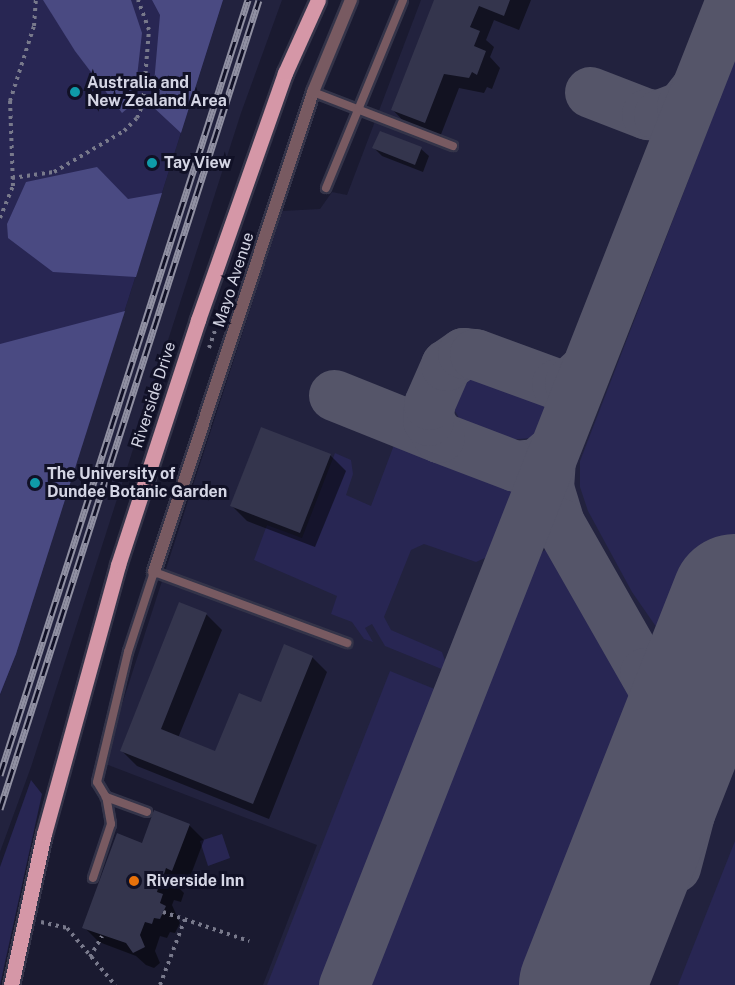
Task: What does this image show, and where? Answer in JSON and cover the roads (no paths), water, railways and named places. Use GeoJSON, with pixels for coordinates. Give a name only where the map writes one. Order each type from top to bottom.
{"type":"FeatureCollection","features":[{"type":"Feature","properties":{"kind":"main road","name":"Riverside Drive"},"geometry":{"type":"LineString","coordinates":[[11,985],[44,834],[118,565],[198,320],[285,73],[318,0]]}},
{"type":"Feature","properties":{"kind":"street","name":"Mayo Avenue"},"geometry":{"type":"LineString","coordinates":[[154,572],[313,92],[351,0]]}},
{"type":"Feature","properties":{"kind":"lane"},"geometry":{"type":"LineString","coordinates":[[326,188],[403,0]]}},
{"type":"Feature","properties":{"kind":"lane"},"geometry":{"type":"LineString","coordinates":[[313,92],[453,146]]}},
{"type":"Feature","properties":{"kind":"lane"},"geometry":{"type":"LineString","coordinates":[[93,878],[111,823],[106,797],[97,782],[98,767],[154,572],[347,643]]}},
{"type":"Feature","properties":{"kind":"lane"},"geometry":{"type":"LineString","coordinates":[[106,797],[147,812]]}},
{"type":"Feature","properties":{"kind":"railway"},"geometry":{"type":"LineString","coordinates":[[0,775],[248,0]]}},
{"type":"Feature","properties":{"kind":"railway"},"geometry":{"type":"LineString","coordinates":[[0,809],[259,0]]}},
{"type":"Feature","properties":{"kind":"place","name":"Australia and New Zealand Area"},"geometry":{"type":"Point","coordinates":[75,92]}},
{"type":"Feature","properties":{"kind":"place","name":"Tay View"},"geometry":{"type":"Point","coordinates":[152,163]}},
{"type":"Feature","properties":{"kind":"place","name":"The University of Dundee Botanic Garden"},"geometry":{"type":"Point","coordinates":[35,483]}},
{"type":"Feature","properties":{"kind":"place","name":"Riverside Inn"},"geometry":{"type":"Point","coordinates":[134,881]}}]}
